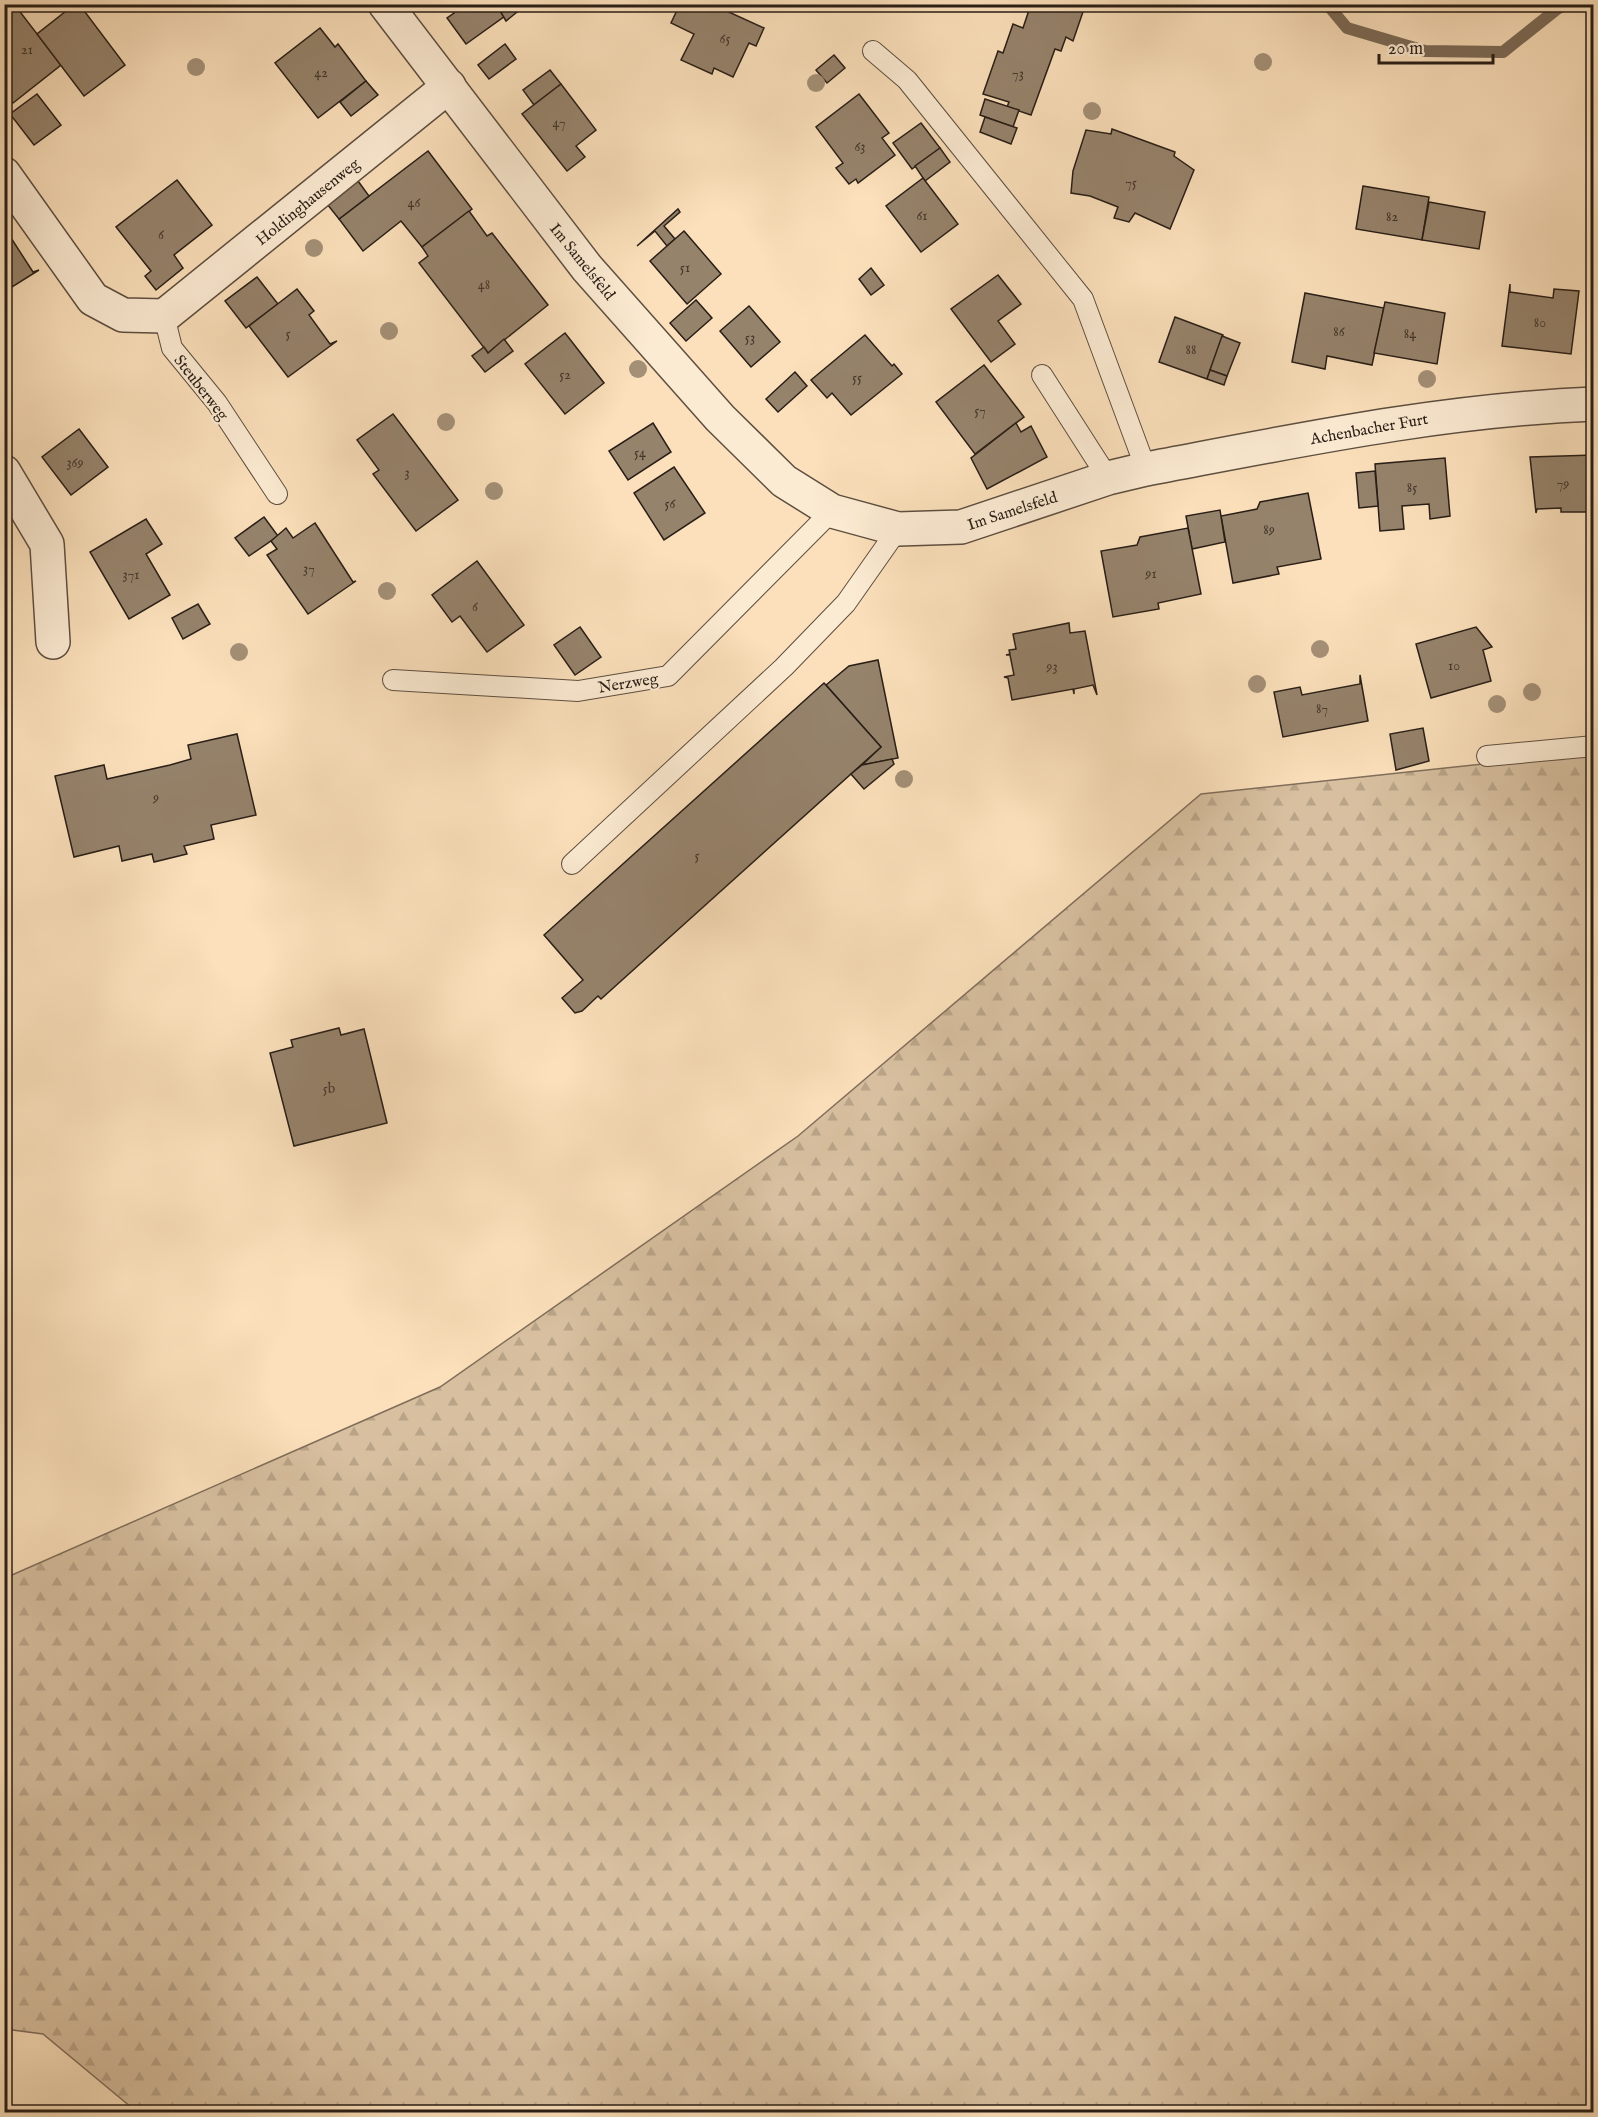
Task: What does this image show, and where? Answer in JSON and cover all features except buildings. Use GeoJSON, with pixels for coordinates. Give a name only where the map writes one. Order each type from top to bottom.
{"type":"FeatureCollection","features":[{"type":"Feature","properties":{"kind":"street","name":"Im Samelsfeld"},"geometry":{"type":"LineString","coordinates":[[385,4],[586,268],[720,418],[784,481],[831,511],[898,529],[961,527],[1108,478],[1146,469]]}},
{"type":"Feature","properties":{"kind":"street","name":"Holdinghausenweg"},"geometry":{"type":"LineString","coordinates":[[164,316],[449,86]]}},
{"type":"Feature","properties":{"kind":"street"},"geometry":{"type":"LineString","coordinates":[[4,174],[93,299],[123,315],[164,316]]}},
{"type":"Feature","properties":{"kind":"street","name":"Achenbacher Furt"},"geometry":{"type":"LineString","coordinates":[[1146,469],[1389,423],[1514,407],[1593,404]]}},
{"type":"Feature","properties":{"kind":"street"},"geometry":{"type":"LineString","coordinates":[[4,472],[47,544],[52,642]]}},
{"type":"Feature","properties":{"kind":"lane"},"geometry":{"type":"LineString","coordinates":[[873,51],[907,80],[1083,299],[1146,469]]}},
{"type":"Feature","properties":{"kind":"lane","name":"Steuberweg"},"geometry":{"type":"LineString","coordinates":[[164,316],[172,348],[217,403],[277,494]]}},
{"type":"Feature","properties":{"kind":"lane"},"geometry":{"type":"LineString","coordinates":[[1042,375],[1108,478]]}},
{"type":"Feature","properties":{"kind":"lane","name":"Nerzweg"},"geometry":{"type":"LineString","coordinates":[[393,680],[578,690],[668,676],[831,511]]}},
{"type":"Feature","properties":{"kind":"lane"},"geometry":{"type":"LineString","coordinates":[[572,864],[784,667],[846,603],[898,529]]}},
{"type":"Feature","properties":{"kind":"lane"},"geometry":{"type":"LineString","coordinates":[[1487,756],[1593,746]]}},
{"type":"Feature","properties":{"kind":"green space"},"geometry":{"type":"Polygon","coordinates":[[[1593,755],[1593,2112],[137,2112],[43,2034],[5,2029],[5,1578],[440,1387],[798,1136],[1201,794],[1558,756],[1593,755]]]}},
{"type":"Feature","properties":{"kind":"waterway"},"geometry":{"type":"LineString","coordinates":[[1327,4],[1347,28],[1425,51],[1503,52],[1557,9],[1567,4]]}}]}
